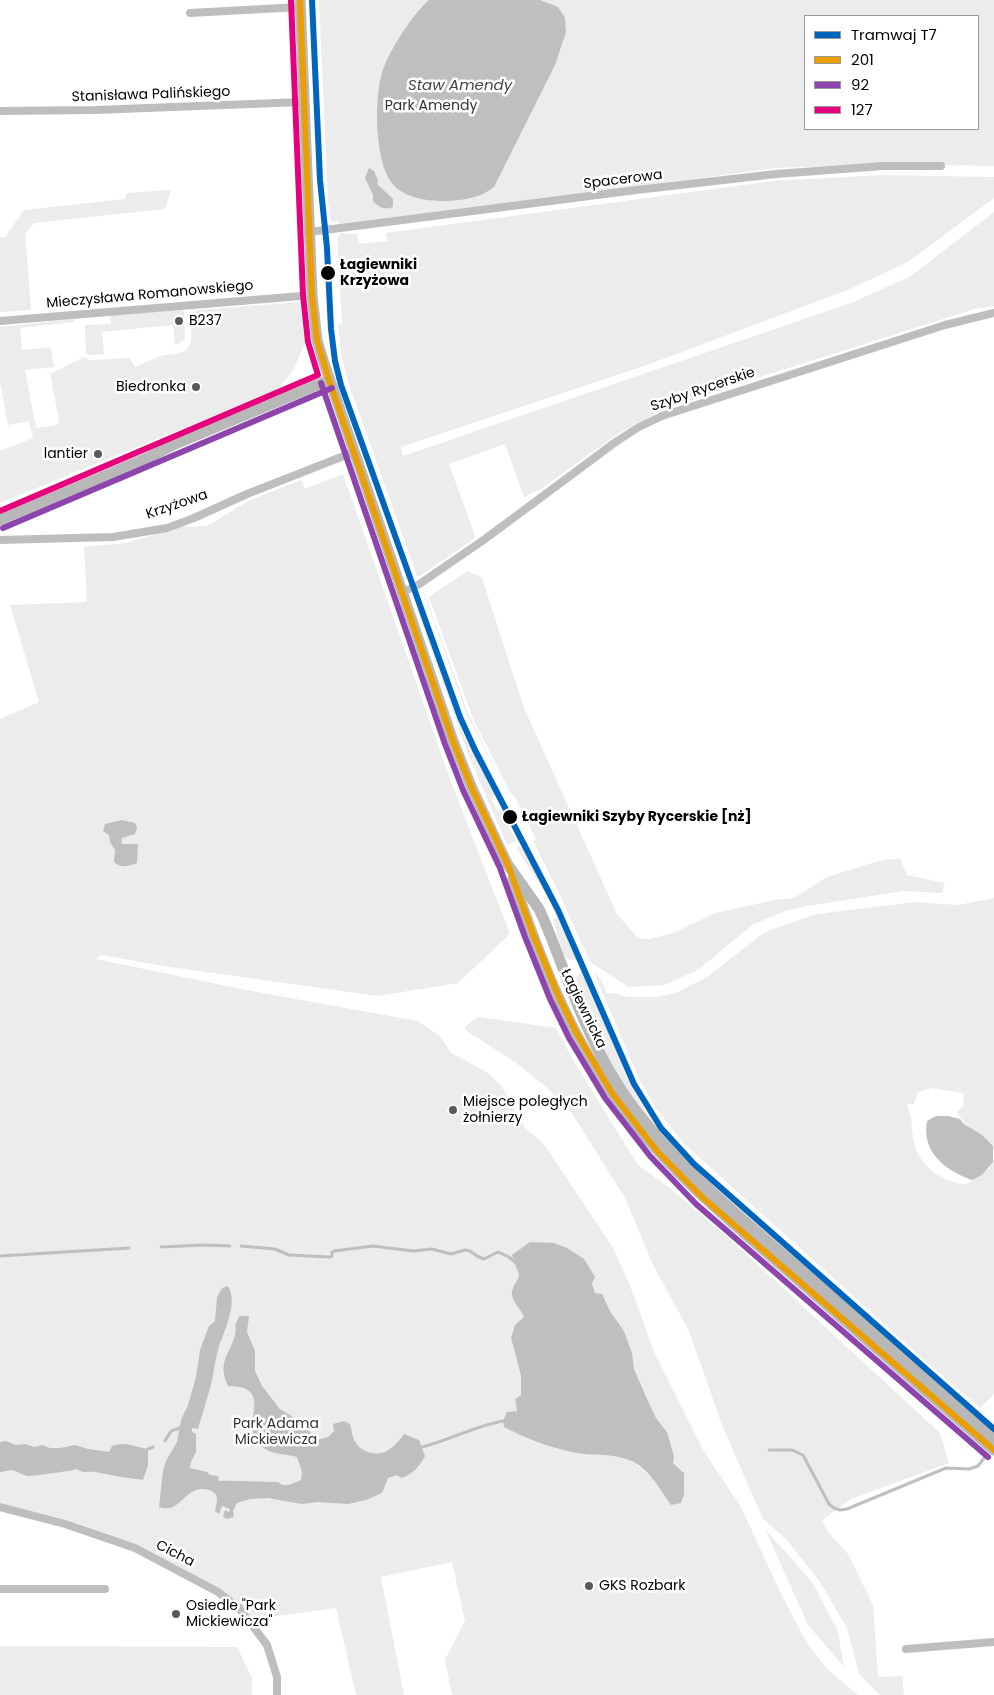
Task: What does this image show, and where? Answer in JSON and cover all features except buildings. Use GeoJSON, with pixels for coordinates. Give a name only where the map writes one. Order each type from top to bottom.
{"type":"FeatureCollection","features":[{"type":"Feature","properties":{"kind":"main road","name":"Łagiewnicka"},"geometry":{"type":"LineString","coordinates":[[300,4],[309,232],[317,340],[453,741],[471,786],[508,865],[558,995],[577,1034],[612,1093],[657,1151],[710,1204],[994,1450]]}},
{"type":"Feature","properties":{"kind":"main road"},"geometry":{"type":"LineString","coordinates":[[0,520],[329,380]]}},
{"type":"Feature","properties":{"kind":"main road","name":"Łagiewnicka"},"geometry":{"type":"LineString","coordinates":[[508,865],[542,915],[586,1029],[600,1056],[620,1089],[648,1127],[709,1190],[994,1438]]}},
{"type":"Feature","properties":{"kind":"street"},"geometry":{"type":"LineString","coordinates":[[190,13],[300,4]]}},
{"type":"Feature","properties":{"kind":"street","name":"Stanisława Palińskiego"},"geometry":{"type":"LineString","coordinates":[[0,111],[105,110],[303,102]]}},
{"type":"Feature","properties":{"kind":"street","name":"Spacerowa"},"geometry":{"type":"LineString","coordinates":[[309,232],[768,175],[883,166],[941,166]]}},
{"type":"Feature","properties":{"kind":"street","name":"Mieczysława Romanowskiego"},"geometry":{"type":"LineString","coordinates":[[0,320],[301,296]]}},
{"type":"Feature","properties":{"kind":"street","name":"Szyby Rycerskie"},"geometry":{"type":"LineString","coordinates":[[403,592],[418,586],[486,539],[617,441],[639,427],[735,391],[945,325],[994,313]]}},
{"type":"Feature","properties":{"kind":"street","name":"Krzyżowa"},"geometry":{"type":"LineString","coordinates":[[0,540],[113,537],[167,528],[354,452]]}},
{"type":"Feature","properties":{"kind":"street","name":"Cicha"},"geometry":{"type":"LineString","coordinates":[[0,1507],[65,1524],[134,1548],[218,1592],[240,1608],[268,1645],[277,1677],[277,1695]]}},
{"type":"Feature","properties":{"kind":"street"},"geometry":{"type":"LineString","coordinates":[[0,1588],[105,1589]]}},
{"type":"Feature","properties":{"kind":"street"},"geometry":{"type":"LineString","coordinates":[[906,1649],[994,1642]]}},
{"type":"Feature","properties":{"kind":"green space","name":"Park Amendy"},"geometry":{"type":"Polygon","coordinates":[[[319,0],[994,0],[994,166],[885,164],[777,168],[339,224],[338,221],[331,222],[328,202],[319,0]]]}},
{"type":"Feature","properties":{"kind":"green space"},"geometry":{"type":"Polygon","coordinates":[[[882,175],[994,177],[994,198],[908,262],[850,289],[647,365],[401,447],[403,456],[851,303],[911,276],[994,212],[994,306],[975,309],[735,385],[658,412],[619,433],[542,488],[524,497],[505,444],[449,464],[475,538],[420,576],[417,576],[348,382],[341,353],[338,325],[342,324],[337,236],[340,236],[339,233],[357,234],[359,244],[387,241],[386,233],[773,181],[882,175]]]}},
{"type":"Feature","properties":{"kind":"green space"},"geometry":{"type":"Polygon","coordinates":[[[171,190],[165,209],[34,223],[25,234],[31,308],[29,310],[0,312],[0,237],[5,237],[24,210],[125,199],[127,193],[171,190]]]}},
{"type":"Feature","properties":{"kind":"green space"},"geometry":{"type":"Polygon","coordinates":[[[300,302],[305,342],[293,371],[277,390],[0,503],[0,451],[33,438],[29,421],[8,425],[0,381],[0,327],[73,319],[75,321],[20,328],[22,350],[51,347],[54,367],[25,370],[36,428],[57,425],[59,420],[50,374],[84,357],[89,360],[130,358],[135,367],[163,355],[185,351],[191,343],[192,313],[198,310],[300,302]]]}},
{"type":"Feature","properties":{"kind":"green space"},"geometry":{"type":"Polygon","coordinates":[[[181,310],[184,312],[185,338],[182,342],[175,345],[173,325],[102,332],[104,354],[90,355],[86,353],[85,325],[111,324],[110,315],[181,310]]]}},
{"type":"Feature","properties":{"kind":"green space","name":"Park Adama Mickiewicza"},"geometry":{"type":"Polygon","coordinates":[[[343,474],[450,779],[510,934],[458,983],[378,996],[170,967],[101,955],[96,959],[246,990],[418,1021],[440,1036],[451,1053],[485,1071],[501,1085],[525,1128],[543,1143],[613,1248],[629,1283],[655,1354],[703,1450],[741,1507],[781,1594],[807,1643],[827,1669],[858,1695],[452,1695],[445,1660],[465,1621],[452,1562],[381,1577],[404,1695],[356,1695],[336,1608],[255,1619],[218,1592],[135,1548],[0,1507],[0,719],[39,702],[10,605],[87,602],[84,547],[126,543],[181,527],[207,526],[248,501],[301,480],[305,489],[343,474]],[[514,1260],[519,1275],[512,1294],[524,1317],[515,1325],[512,1345],[521,1376],[521,1395],[515,1399],[517,1412],[507,1412],[555,1448],[578,1453],[622,1457],[634,1462],[655,1480],[671,1505],[683,1471],[673,1463],[674,1456],[667,1432],[656,1418],[634,1369],[632,1353],[624,1331],[610,1311],[602,1295],[595,1293],[592,1283],[514,1260]]]}},
{"type":"Feature","properties":{"kind":"green space"},"geometry":{"type":"Polygon","coordinates":[[[467,571],[482,578],[524,708],[617,914],[638,938],[649,939],[673,933],[715,913],[775,900],[794,898],[827,877],[879,861],[900,858],[907,875],[945,883],[942,893],[903,891],[785,911],[752,925],[698,970],[664,985],[629,987],[590,962],[533,841],[536,839],[473,719],[429,597],[467,571]]]}},
{"type":"Feature","properties":{"kind":"green space"},"geometry":{"type":"Polygon","coordinates":[[[424,594],[468,713],[506,791],[466,713],[424,594]]]}},
{"type":"Feature","properties":{"kind":"green space"},"geometry":{"type":"Polygon","coordinates":[[[417,604],[463,733],[495,796],[491,799],[498,812],[501,811],[516,841],[507,845],[468,754],[418,612],[417,604]]]}},
{"type":"Feature","properties":{"kind":"green space"},"geometry":{"type":"Polygon","coordinates":[[[519,846],[520,848],[522,847],[548,896],[577,960],[569,960],[562,953],[553,919],[557,917],[549,899],[516,848],[519,846]]]}},
{"type":"Feature","properties":{"kind":"green space"},"geometry":{"type":"Polygon","coordinates":[[[994,898],[994,1150],[993,1146],[968,1127],[957,1112],[964,1105],[963,1093],[932,1088],[918,1092],[914,1104],[907,1104],[917,1152],[924,1163],[940,1176],[954,1183],[966,1184],[987,1170],[994,1159],[994,1394],[980,1408],[682,1142],[656,1108],[640,1081],[594,973],[601,979],[607,994],[614,993],[627,997],[655,997],[676,993],[707,977],[765,932],[816,914],[916,902],[958,905],[994,898]]]}},
{"type":"Feature","properties":{"kind":"green space"},"geometry":{"type":"Polygon","coordinates":[[[583,971],[625,1072],[638,1099],[658,1129],[692,1166],[835,1292],[729,1204],[656,1131],[599,1050],[574,981],[583,971]]]}},
{"type":"Feature","properties":{"kind":"green space"},"geometry":{"type":"Polygon","coordinates":[[[479,1017],[556,1028],[573,1060],[638,1165],[670,1188],[742,1250],[940,1433],[949,1463],[851,1499],[822,1520],[829,1533],[848,1554],[873,1605],[878,1677],[902,1676],[904,1695],[880,1695],[859,1674],[847,1628],[820,1582],[786,1539],[763,1519],[722,1425],[689,1331],[653,1265],[625,1198],[571,1112],[546,1087],[519,1065],[464,1029],[470,1022],[479,1017]]]}},
{"type":"Feature","properties":{"kind":"green space"},"geometry":{"type":"Polygon","coordinates":[[[765,1529],[812,1582],[838,1631],[844,1667],[808,1625],[765,1529]]]}},
{"type":"Feature","properties":{"kind":"green space"},"geometry":{"type":"Polygon","coordinates":[[[0,1646],[237,1647],[252,1678],[252,1695],[0,1695],[0,1646]]]}},
{"type":"Feature","properties":{"kind":"water","name":"Staw Amendy"},"geometry":{"type":"Polygon","coordinates":[[[429,0],[540,0],[558,7],[565,18],[566,32],[555,65],[494,187],[483,194],[466,199],[433,201],[417,198],[402,192],[391,182],[386,172],[379,145],[377,113],[379,84],[385,64],[401,34],[429,0]]]}},
{"type":"Feature","properties":{"kind":"water"},"geometry":{"type":"Polygon","coordinates":[[[369,168],[374,171],[378,180],[377,184],[393,199],[393,207],[383,208],[373,201],[373,195],[365,178],[369,168]]]}},
{"type":"Feature","properties":{"kind":"water"},"geometry":{"type":"Polygon","coordinates":[[[122,820],[135,823],[137,828],[135,834],[122,838],[121,843],[138,844],[137,863],[119,866],[114,862],[115,850],[110,842],[109,835],[103,831],[105,824],[122,820]]]}},
{"type":"Feature","properties":{"kind":"water"},"geometry":{"type":"Polygon","coordinates":[[[936,1116],[960,1119],[964,1124],[982,1135],[993,1146],[993,1162],[982,1175],[972,1180],[953,1171],[938,1159],[928,1142],[926,1132],[927,1121],[936,1116]]]}},
{"type":"Feature","properties":{"kind":"water"},"geometry":{"type":"Polygon","coordinates":[[[530,1242],[554,1243],[567,1248],[584,1259],[595,1277],[592,1283],[595,1293],[602,1294],[610,1311],[624,1331],[632,1353],[634,1369],[656,1418],[667,1432],[674,1456],[673,1463],[684,1473],[684,1495],[681,1503],[671,1505],[650,1476],[634,1462],[620,1457],[577,1453],[558,1449],[504,1427],[503,1421],[507,1412],[517,1411],[515,1399],[521,1395],[521,1376],[511,1338],[515,1325],[524,1317],[512,1294],[519,1275],[512,1255],[530,1242]]]}},
{"type":"Feature","properties":{"kind":"water"},"geometry":{"type":"Polygon","coordinates":[[[228,1286],[232,1301],[231,1310],[218,1350],[211,1384],[198,1429],[192,1428],[192,1432],[196,1434],[196,1452],[190,1468],[218,1476],[219,1481],[278,1482],[286,1485],[301,1480],[302,1472],[297,1457],[270,1452],[258,1443],[254,1435],[254,1401],[252,1394],[244,1388],[228,1386],[225,1378],[225,1359],[233,1342],[236,1323],[239,1316],[249,1316],[247,1332],[255,1351],[255,1371],[262,1386],[280,1409],[298,1420],[318,1440],[328,1437],[334,1431],[333,1424],[344,1421],[350,1424],[356,1443],[367,1452],[377,1454],[386,1451],[394,1446],[404,1434],[419,1440],[425,1456],[415,1470],[401,1478],[397,1475],[388,1478],[382,1493],[366,1500],[348,1504],[317,1502],[302,1504],[268,1498],[250,1499],[237,1503],[233,1511],[234,1517],[227,1519],[223,1517],[225,1510],[229,1512],[230,1509],[222,1506],[219,1514],[215,1511],[217,1499],[214,1493],[201,1489],[190,1493],[175,1506],[170,1508],[159,1507],[163,1470],[177,1442],[181,1420],[188,1405],[196,1377],[200,1350],[209,1326],[215,1321],[217,1297],[222,1288],[228,1286]]]}},
{"type":"Feature","properties":{"kind":"water"},"geometry":{"type":"Polygon","coordinates":[[[6,1441],[16,1445],[25,1444],[34,1447],[42,1445],[50,1448],[75,1445],[109,1452],[112,1446],[126,1444],[148,1449],[148,1465],[143,1480],[84,1472],[76,1469],[28,1476],[12,1470],[0,1472],[0,1442],[6,1441]]]}},
{"type":"Feature","properties":{"kind":"waterway"},"geometry":{"type":"LineString","coordinates":[[161,1247],[230,1246]]}},
{"type":"Feature","properties":{"kind":"waterway"},"geometry":{"type":"LineString","coordinates":[[241,1246],[275,1249],[289,1255],[330,1257],[334,1251],[373,1246],[413,1251],[432,1249],[451,1254],[465,1250],[484,1259],[498,1252],[516,1263]]}},
{"type":"Feature","properties":{"kind":"waterway"},"geometry":{"type":"LineString","coordinates":[[0,1256],[129,1248]]}},
{"type":"Feature","properties":{"kind":"waterway"},"geometry":{"type":"LineString","coordinates":[[422,1447],[482,1426],[503,1421]]}},
{"type":"Feature","properties":{"kind":"waterway"},"geometry":{"type":"LineString","coordinates":[[165,1441],[171,1431],[180,1428]]}},
{"type":"Feature","properties":{"kind":"waterway"},"geometry":{"type":"LineString","coordinates":[[148,1449],[153,1447]]}},
{"type":"Feature","properties":{"kind":"waterway"},"geometry":{"type":"LineString","coordinates":[[769,1450],[792,1450],[803,1455],[829,1504],[840,1510],[847,1509],[946,1468],[969,1469],[978,1466],[985,1457]]}},
{"type":"Feature","properties":{"kind":"tram line","name":"T7"},"geometry":{"type":"LineString","coordinates":[[312,0],[320,180],[327,248],[331,329],[335,361],[341,385],[460,717],[475,750],[558,910],[634,1084],[661,1128],[694,1164],[994,1429]]}},
{"type":"Feature","properties":{"kind":"transit line","name":"127"},"geometry":{"type":"LineString","coordinates":[[0,511],[318,375],[308,342],[303,295],[291,0]]}},
{"type":"Feature","properties":{"kind":"transit line","name":"201"},"geometry":{"type":"LineString","coordinates":[[300,0],[312,295],[317,340],[453,741],[471,786],[508,865],[558,995],[577,1034],[612,1093],[657,1151],[702,1197],[994,1450]]}},
{"type":"Feature","properties":{"kind":"transit line","name":"92"},"geometry":{"type":"LineString","coordinates":[[321,383],[445,744],[463,790],[500,868],[550,999],[569,1038],[605,1098],[650,1156],[696,1204],[988,1457]]}},
{"type":"Feature","properties":{"kind":"transit line","name":"92"},"geometry":{"type":"LineString","coordinates":[[3,528],[332,388]]}},
{"type":"Feature","properties":{"kind":"place","name":"Łagiewniki Krzyżowa"},"geometry":{"type":"Point","coordinates":[328,273]}},
{"type":"Feature","properties":{"kind":"place","name":"B237"},"geometry":{"type":"Point","coordinates":[179,321]}},
{"type":"Feature","properties":{"kind":"place","name":"Biedronka"},"geometry":{"type":"Point","coordinates":[196,387]}},
{"type":"Feature","properties":{"kind":"place","name":"lantier"},"geometry":{"type":"Point","coordinates":[98,454]}},
{"type":"Feature","properties":{"kind":"place","name":"Łagiewniki Szyby Rycerskie [nż]"},"geometry":{"type":"Point","coordinates":[510,817]}},
{"type":"Feature","properties":{"kind":"place","name":"Miejsce poległych żołnierzy"},"geometry":{"type":"Point","coordinates":[453,1110]}},
{"type":"Feature","properties":{"kind":"place","name":"GKS Rozbark"},"geometry":{"type":"Point","coordinates":[589,1586]}},
{"type":"Feature","properties":{"kind":"place","name":"Osiedle \"Park Mickiewicza\""},"geometry":{"type":"Point","coordinates":[176,1614]}}]}
